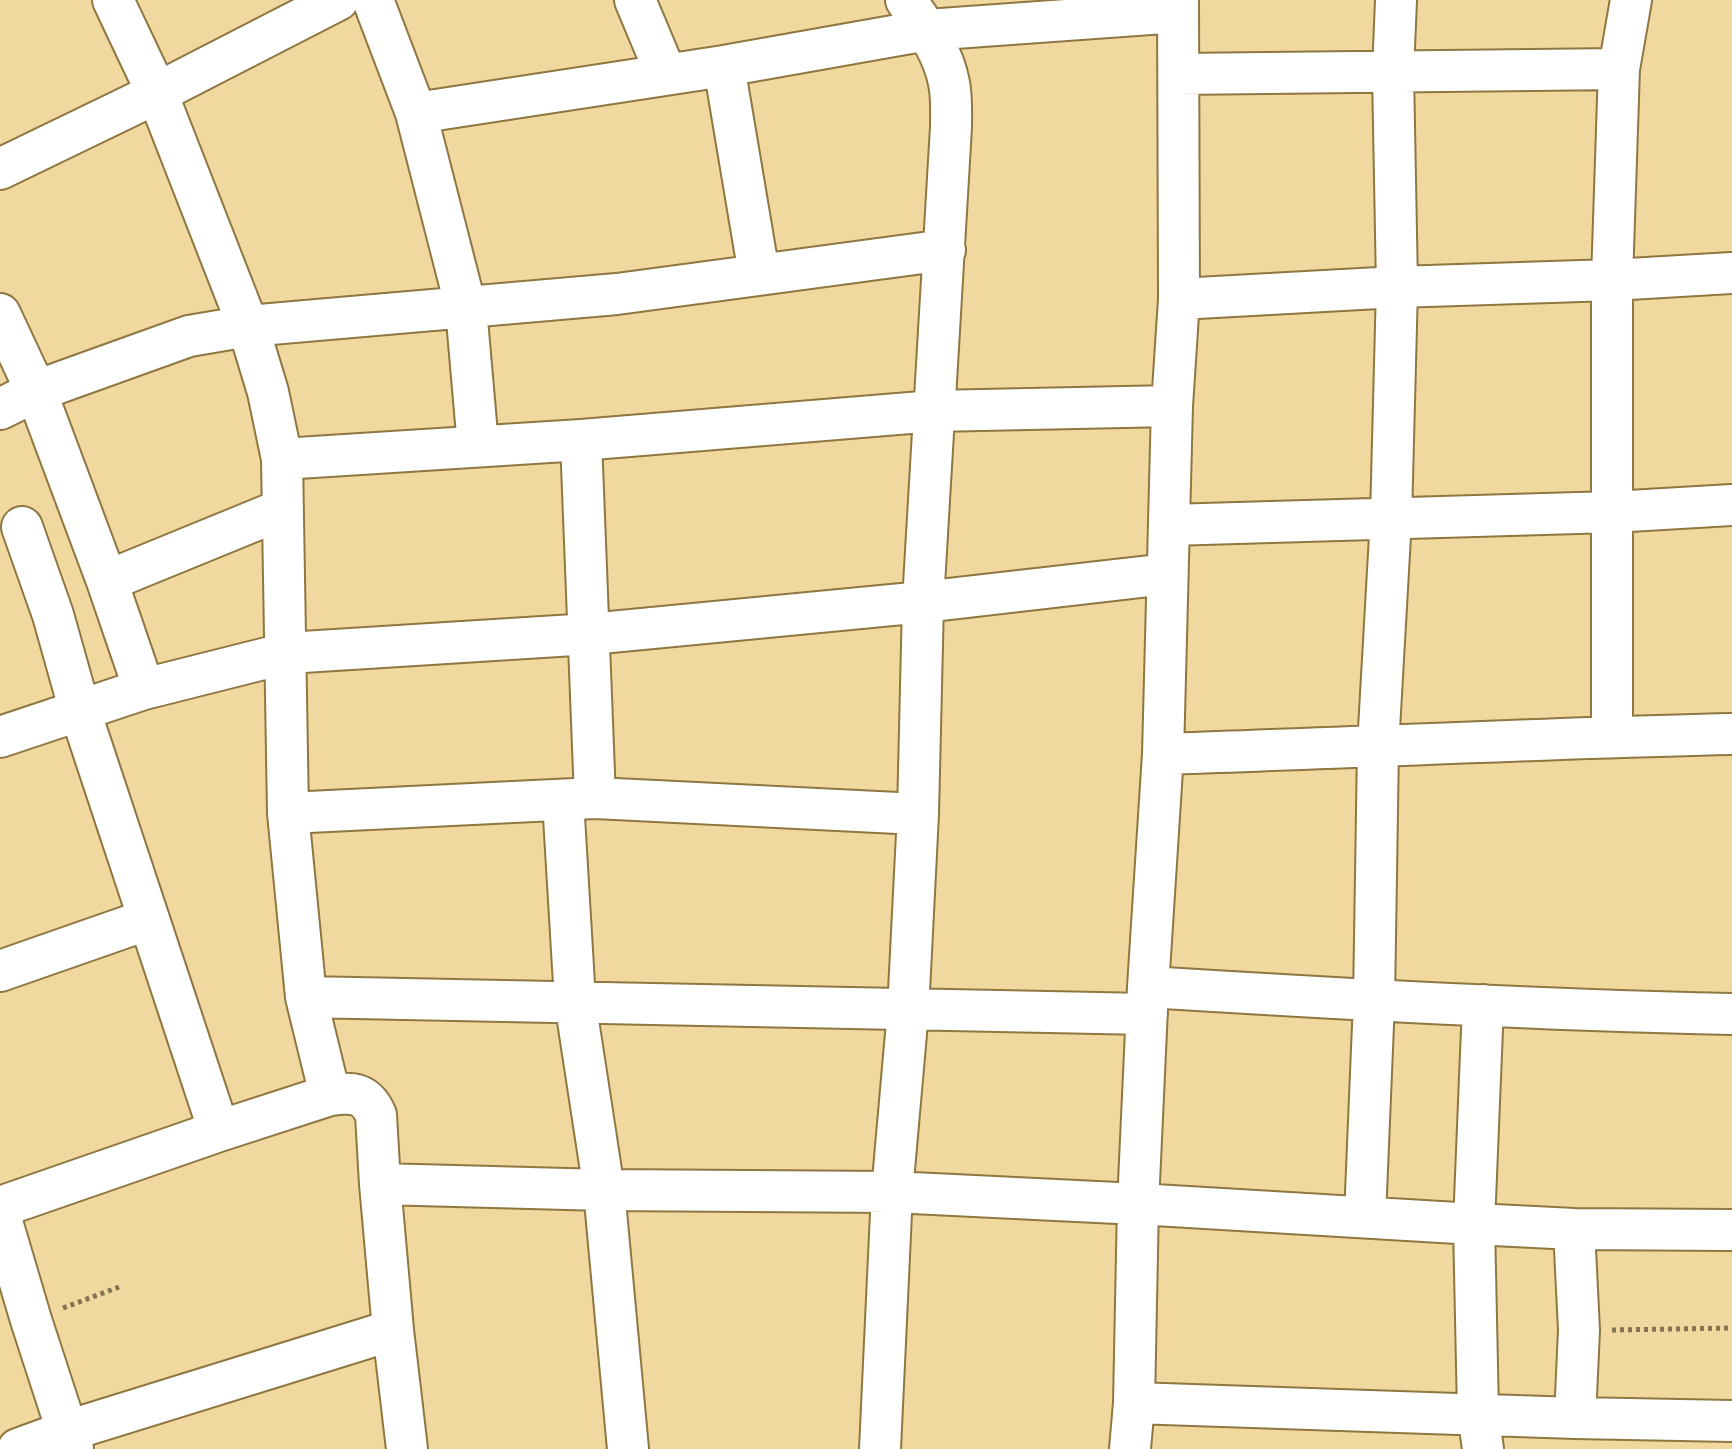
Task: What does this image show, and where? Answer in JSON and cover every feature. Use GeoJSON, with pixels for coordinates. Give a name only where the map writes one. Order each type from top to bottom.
{"type":"FeatureCollection","features":[{"type":"Feature","properties":{"kind":"street"},"geometry":{"type":"LineString","coordinates":[[113,0],[157,93],[248,326],[268,392],[282,459],[288,813],[306,997],[330,1095]]}},
{"type":"Feature","properties":{"kind":"street"},"geometry":{"type":"LineString","coordinates":[[0,169],[338,0]]}},
{"type":"Feature","properties":{"kind":"street"},"geometry":{"type":"LineString","coordinates":[[373,0],[416,113],[466,308],[478,446]]}},
{"type":"Feature","properties":{"kind":"street"},"geometry":{"type":"LineString","coordinates":[[635,0],[666,74]]}},
{"type":"Feature","properties":{"kind":"street"},"geometry":{"type":"LineString","coordinates":[[1365,1217],[1374,1001],[1378,747],[1391,518],[1397,287],[1393,72],[1396,0]]}},
{"type":"Feature","properties":{"kind":"street"},"geometry":{"type":"LineString","coordinates":[[1612,736],[1612,280],[1619,69],[1631,0]]}},
{"type":"Feature","properties":{"kind":"street"},"geometry":{"type":"LineString","coordinates":[[416,113],[724,66],[916,15],[1178,6],[1179,299],[1172,406],[1163,754],[1147,1001],[1130,1449]]}},
{"type":"Feature","properties":{"kind":"street"},"geometry":{"type":"LineString","coordinates":[[880,1449],[892,1192],[908,1011],[918,814],[923,602],[951,127],[950,86],[944,62],[916,15]]}},
{"type":"Feature","properties":{"kind":"street"},"geometry":{"type":"LineString","coordinates":[[724,66],[759,274]]}},
{"type":"Feature","properties":{"kind":"street"},"geometry":{"type":"LineString","coordinates":[[1179,74],[1619,69]]}},
{"type":"Feature","properties":{"kind":"street"},"geometry":{"type":"LineString","coordinates":[[0,409],[36,391],[189,336],[248,326],[617,294],[945,250]]}},
{"type":"Feature","properties":{"kind":"street"},"geometry":{"type":"LineString","coordinates":[[1179,299],[1732,273]]}},
{"type":"Feature","properties":{"kind":"street"},"geometry":{"type":"LineString","coordinates":[[0,314],[36,391],[144,689]]}},
{"type":"Feature","properties":{"kind":"street"},"geometry":{"type":"LineString","coordinates":[[282,459],[581,440],[934,411],[1172,406]]}},
{"type":"Feature","properties":{"kind":"street"},"geometry":{"type":"LineString","coordinates":[[581,440],[590,634],[579,799],[575,1001],[604,1190],[628,1449]]}},
{"type":"Feature","properties":{"kind":"street"},"geometry":{"type":"LineString","coordinates":[[1169,525],[1612,512],[1732,505]]}},
{"type":"Feature","properties":{"kind":"street"},"geometry":{"type":"LineString","coordinates":[[107,581],[283,509]]}},
{"type":"Feature","properties":{"kind":"street"},"geometry":{"type":"LineString","coordinates":[[22,527],[219,1131]]}},
{"type":"Feature","properties":{"kind":"street"},"geometry":{"type":"LineString","coordinates":[[0,737],[144,689],[287,653],[590,634],[923,602],[1167,574]]}},
{"type":"Feature","properties":{"kind":"street"},"geometry":{"type":"LineString","coordinates":[[1163,754],[1732,734]]}},
{"type":"Feature","properties":{"kind":"street"},"geometry":{"type":"LineString","coordinates":[[288,813],[579,799],[918,814]]}},
{"type":"Feature","properties":{"kind":"street"},"geometry":{"type":"LineString","coordinates":[[0,971],[149,919]]}},
{"type":"Feature","properties":{"kind":"street"},"geometry":{"type":"LineString","coordinates":[[306,997],[908,1011],[1147,1001],[1374,1001],[1732,1014]]}},
{"type":"Feature","properties":{"kind":"street"},"geometry":{"type":"LineString","coordinates":[[1481,1431],[1474,1224],[1483,1005]]}},
{"type":"Feature","properties":{"kind":"street"},"geometry":{"type":"LineString","coordinates":[[0,1207],[330,1095],[355,1094],[366,1099],[372,1105],[377,1123],[393,1330],[407,1449]]}},
{"type":"Feature","properties":{"kind":"street"},"geometry":{"type":"LineString","coordinates":[[380,1184],[604,1190],[892,1192],[1574,1229],[1732,1230]]}},
{"type":"Feature","properties":{"kind":"street"},"geometry":{"type":"LineString","coordinates":[[0,1215],[70,1440]]}},
{"type":"Feature","properties":{"kind":"street"},"geometry":{"type":"LineString","coordinates":[[1574,1229],[1579,1330],[1575,1418]]}},
{"type":"Feature","properties":{"kind":"street"},"geometry":{"type":"LineString","coordinates":[[18,1449],[70,1440],[393,1330]]}},
{"type":"Feature","properties":{"kind":"street"},"geometry":{"type":"LineString","coordinates":[[1134,1403],[1481,1431],[1575,1418],[1732,1421]]}},
{"type":"Feature","properties":{"kind":"path"},"geometry":{"type":"LineString","coordinates":[[1579,1330],[1732,1328]]}}]}
